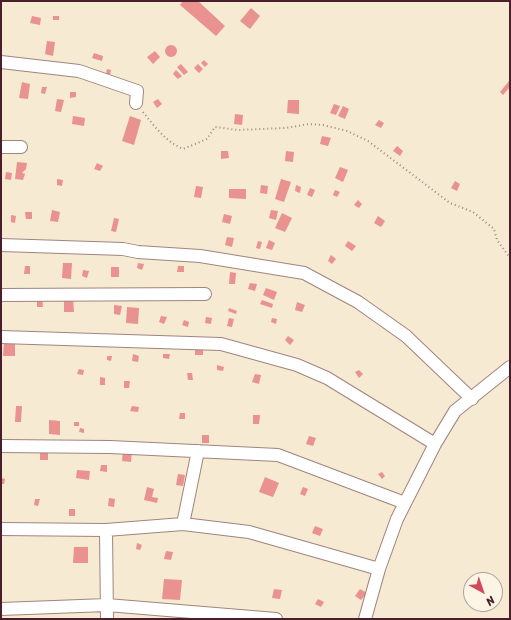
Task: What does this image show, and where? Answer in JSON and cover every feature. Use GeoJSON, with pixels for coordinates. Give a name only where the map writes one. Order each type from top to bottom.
{"type":"FeatureCollection","features":[{"type":"Feature","properties":{"kind":"street"},"geometry":{"type":"LineString","coordinates":[[1,62],[79,71],[137,91],[136,103]]}},
{"type":"Feature","properties":{"kind":"street"},"geometry":{"type":"LineString","coordinates":[[1,147],[21,147]]}},
{"type":"Feature","properties":{"kind":"street"},"geometry":{"type":"LineString","coordinates":[[1,245],[123,249],[138,252],[200,256],[304,273],[358,302],[406,336],[472,399]]}},
{"type":"Feature","properties":{"kind":"street"},"geometry":{"type":"LineString","coordinates":[[1,296],[206,294]]}},
{"type":"Feature","properties":{"kind":"street"},"geometry":{"type":"LineString","coordinates":[[1,337],[221,344],[297,365],[327,378],[435,444]]}},
{"type":"Feature","properties":{"kind":"street"},"geometry":{"type":"LineString","coordinates":[[365,619],[379,569],[397,519],[435,444],[455,411],[472,399],[510,367]]}},
{"type":"Feature","properties":{"kind":"street"},"geometry":{"type":"LineString","coordinates":[[1,446],[110,447],[283,456],[405,503]]}},
{"type":"Feature","properties":{"kind":"street"},"geometry":{"type":"LineString","coordinates":[[183,524],[198,451]]}},
{"type":"Feature","properties":{"kind":"street"},"geometry":{"type":"LineString","coordinates":[[1,529],[106,530],[183,524],[249,532],[379,569]]}},
{"type":"Feature","properties":{"kind":"street"},"geometry":{"type":"LineString","coordinates":[[106,530],[106,619]]}},
{"type":"Feature","properties":{"kind":"street"},"geometry":{"type":"LineString","coordinates":[[1,609],[107,605],[276,619]]}},
{"type":"Feature","properties":{"kind":"path"},"geometry":{"type":"LineString","coordinates":[[136,103],[163,136],[173,144],[183,149],[207,138],[216,127],[246,129],[286,128],[309,124],[323,125],[347,131],[368,141],[450,203],[473,212],[494,229],[497,240],[510,258]]}},
{"type":"Feature","properties":{"kind":"building"},"geometry":{"type":"Polygon","coordinates":[[[183,1],[198,1],[225,26],[216,36],[180,5],[183,1]]]}},
{"type":"Feature","properties":{"kind":"building"},"geometry":{"type":"Polygon","coordinates":[[[251,8],[260,16],[250,29],[240,21],[251,8]]]}},
{"type":"Feature","properties":{"kind":"building"},"geometry":{"type":"Polygon","coordinates":[[[32,16],[41,18],[40,25],[30,23],[32,16]]]}},
{"type":"Feature","properties":{"kind":"building"},"geometry":{"type":"Polygon","coordinates":[[[53,16],[59,16],[59,20],[53,20],[53,16]]]}},
{"type":"Feature","properties":{"kind":"building"},"geometry":{"type":"Polygon","coordinates":[[[47,41],[55,42],[53,56],[45,54],[47,41]]]}},
{"type":"Feature","properties":{"kind":"building"},"geometry":{"type":"Polygon","coordinates":[[[169,45],[173,45],[177,51],[173,57],[169,57],[165,53],[165,49],[169,45]]]}},
{"type":"Feature","properties":{"kind":"building"},"geometry":{"type":"Polygon","coordinates":[[[155,51],[160,57],[153,64],[147,57],[155,51]]]}},
{"type":"Feature","properties":{"kind":"building"},"geometry":{"type":"Polygon","coordinates":[[[94,53],[103,56],[102,61],[92,58],[94,53]]]}},
{"type":"Feature","properties":{"kind":"building"},"geometry":{"type":"Polygon","coordinates":[[[204,60],[208,64],[205,67],[201,63],[204,60]]]}},
{"type":"Feature","properties":{"kind":"building"},"geometry":{"type":"Polygon","coordinates":[[[181,64],[188,72],[184,75],[177,67],[181,64]]]}},
{"type":"Feature","properties":{"kind":"building"},"geometry":{"type":"Polygon","coordinates":[[[198,64],[203,69],[199,73],[194,68],[198,64]]]}},
{"type":"Feature","properties":{"kind":"building"},"geometry":{"type":"Polygon","coordinates":[[[107,69],[111,70],[110,75],[106,74],[107,69]]]}},
{"type":"Feature","properties":{"kind":"building"},"geometry":{"type":"Polygon","coordinates":[[[176,70],[182,76],[178,79],[173,74],[176,70]]]}},
{"type":"Feature","properties":{"kind":"building"},"geometry":{"type":"Polygon","coordinates":[[[509,81],[510,87],[503,95],[500,92],[509,81]]]}},
{"type":"Feature","properties":{"kind":"building"},"geometry":{"type":"Polygon","coordinates":[[[22,82],[30,84],[28,99],[19,98],[22,82]]]}},
{"type":"Feature","properties":{"kind":"building"},"geometry":{"type":"Polygon","coordinates":[[[42,87],[47,87],[45,94],[41,93],[42,87]]]}},
{"type":"Feature","properties":{"kind":"building"},"geometry":{"type":"Polygon","coordinates":[[[70,92],[76,92],[76,97],[70,98],[70,92]]]}},
{"type":"Feature","properties":{"kind":"building"},"geometry":{"type":"Polygon","coordinates":[[[57,99],[64,100],[61,112],[55,111],[57,99]]]}},
{"type":"Feature","properties":{"kind":"building"},"geometry":{"type":"Polygon","coordinates":[[[158,99],[162,104],[157,108],[153,102],[158,99]]]}},
{"type":"Feature","properties":{"kind":"building"},"geometry":{"type":"Polygon","coordinates":[[[288,100],[299,100],[299,114],[287,113],[288,100]]]}},
{"type":"Feature","properties":{"kind":"building"},"geometry":{"type":"Polygon","coordinates":[[[334,104],[340,106],[336,115],[330,113],[334,104]]]}},
{"type":"Feature","properties":{"kind":"building"},"geometry":{"type":"Polygon","coordinates":[[[343,106],[349,109],[345,119],[338,116],[343,106]]]}},
{"type":"Feature","properties":{"kind":"building"},"geometry":{"type":"Polygon","coordinates":[[[235,114],[243,115],[242,125],[234,124],[235,114]]]}},
{"type":"Feature","properties":{"kind":"building"},"geometry":{"type":"Polygon","coordinates":[[[73,116],[85,118],[84,126],[72,124],[73,116]]]}},
{"type":"Feature","properties":{"kind":"building"},"geometry":{"type":"Polygon","coordinates":[[[130,116],[141,120],[134,145],[122,141],[130,116]]]}},
{"type":"Feature","properties":{"kind":"building"},"geometry":{"type":"Polygon","coordinates":[[[379,120],[384,123],[381,128],[375,125],[379,120]]]}},
{"type":"Feature","properties":{"kind":"building"},"geometry":{"type":"Polygon","coordinates":[[[322,136],[331,138],[328,146],[320,144],[322,136]]]}},
{"type":"Feature","properties":{"kind":"building"},"geometry":{"type":"Polygon","coordinates":[[[397,146],[403,151],[400,156],[393,151],[397,146]]]}},
{"type":"Feature","properties":{"kind":"building"},"geometry":{"type":"Polygon","coordinates":[[[221,151],[228,151],[229,158],[221,159],[221,151]]]}},
{"type":"Feature","properties":{"kind":"building"},"geometry":{"type":"Polygon","coordinates":[[[286,151],[294,152],[293,162],[285,161],[286,151]]]}},
{"type":"Feature","properties":{"kind":"building"},"geometry":{"type":"Polygon","coordinates":[[[17,162],[27,163],[26,169],[22,173],[25,174],[23,180],[15,179],[17,162]]]}},
{"type":"Feature","properties":{"kind":"building"},"geometry":{"type":"Polygon","coordinates":[[[97,163],[103,166],[100,171],[94,169],[97,163]]]}},
{"type":"Feature","properties":{"kind":"building"},"geometry":{"type":"Polygon","coordinates":[[[340,167],[348,170],[343,182],[335,178],[340,167]]]}},
{"type":"Feature","properties":{"kind":"building"},"geometry":{"type":"Polygon","coordinates":[[[6,172],[12,173],[11,180],[5,179],[6,172]]]}},
{"type":"Feature","properties":{"kind":"building"},"geometry":{"type":"Polygon","coordinates":[[[57,179],[63,180],[62,186],[57,185],[57,179]]]}},
{"type":"Feature","properties":{"kind":"building"},"geometry":{"type":"Polygon","coordinates":[[[281,179],[291,182],[284,202],[275,199],[281,179]]]}},
{"type":"Feature","properties":{"kind":"building"},"geometry":{"type":"Polygon","coordinates":[[[455,181],[460,184],[457,191],[451,188],[455,181]]]}},
{"type":"Feature","properties":{"kind":"building"},"geometry":{"type":"Polygon","coordinates":[[[261,185],[268,186],[267,194],[260,193],[261,185]]]}},
{"type":"Feature","properties":{"kind":"building"},"geometry":{"type":"Polygon","coordinates":[[[296,185],[301,187],[300,193],[295,191],[296,185]]]}},
{"type":"Feature","properties":{"kind":"building"},"geometry":{"type":"Polygon","coordinates":[[[196,186],[203,187],[201,198],[194,197],[196,186]]]}},
{"type":"Feature","properties":{"kind":"building"},"geometry":{"type":"Polygon","coordinates":[[[310,188],[315,190],[312,197],[307,195],[310,188]]]}},
{"type":"Feature","properties":{"kind":"building"},"geometry":{"type":"Polygon","coordinates":[[[229,189],[246,189],[246,199],[229,198],[229,189]]]}},
{"type":"Feature","properties":{"kind":"building"},"geometry":{"type":"Polygon","coordinates":[[[335,190],[340,192],[337,197],[333,195],[335,190]]]}},
{"type":"Feature","properties":{"kind":"building"},"geometry":{"type":"Polygon","coordinates":[[[358,200],[362,204],[359,208],[354,205],[358,200]]]}},
{"type":"Feature","properties":{"kind":"building"},"geometry":{"type":"Polygon","coordinates":[[[52,210],[60,212],[58,222],[50,221],[52,210]]]}},
{"type":"Feature","properties":{"kind":"building"},"geometry":{"type":"Polygon","coordinates":[[[271,210],[278,211],[276,220],[269,218],[271,210]]]}},
{"type":"Feature","properties":{"kind":"building"},"geometry":{"type":"Polygon","coordinates":[[[25,212],[32,212],[32,219],[26,219],[25,212]]]}},
{"type":"Feature","properties":{"kind":"building"},"geometry":{"type":"Polygon","coordinates":[[[282,213],[292,218],[285,232],[275,228],[282,213]]]}},
{"type":"Feature","properties":{"kind":"building"},"geometry":{"type":"Polygon","coordinates":[[[224,214],[232,216],[230,224],[222,222],[224,214]]]}},
{"type":"Feature","properties":{"kind":"building"},"geometry":{"type":"Polygon","coordinates":[[[11,215],[16,216],[15,223],[11,222],[11,215]]]}},
{"type":"Feature","properties":{"kind":"building"},"geometry":{"type":"Polygon","coordinates":[[[378,216],[385,221],[381,227],[374,223],[378,216]]]}},
{"type":"Feature","properties":{"kind":"building"},"geometry":{"type":"Polygon","coordinates":[[[114,218],[119,219],[116,232],[111,231],[114,218]]]}},
{"type":"Feature","properties":{"kind":"building"},"geometry":{"type":"Polygon","coordinates":[[[227,237],[234,238],[232,247],[225,245],[227,237]]]}},
{"type":"Feature","properties":{"kind":"building"},"geometry":{"type":"Polygon","coordinates":[[[269,240],[275,243],[272,250],[266,248],[269,240]]]}},
{"type":"Feature","properties":{"kind":"building"},"geometry":{"type":"Polygon","coordinates":[[[258,241],[262,242],[260,249],[256,248],[258,241]]]}},
{"type":"Feature","properties":{"kind":"building"},"geometry":{"type":"Polygon","coordinates":[[[348,241],[356,246],[352,251],[345,246],[348,241]]]}},
{"type":"Feature","properties":{"kind":"building"},"geometry":{"type":"Polygon","coordinates":[[[331,255],[336,259],[332,264],[328,261],[331,255]]]}},
{"type":"Feature","properties":{"kind":"building"},"geometry":{"type":"Polygon","coordinates":[[[63,263],[72,263],[71,279],[62,278],[63,263]]]}},
{"type":"Feature","properties":{"kind":"building"},"geometry":{"type":"Polygon","coordinates":[[[138,263],[144,264],[142,270],[137,268],[138,263]]]}},
{"type":"Feature","properties":{"kind":"building"},"geometry":{"type":"Polygon","coordinates":[[[25,266],[30,266],[30,274],[24,274],[25,266]]]}},
{"type":"Feature","properties":{"kind":"building"},"geometry":{"type":"Polygon","coordinates":[[[178,266],[184,266],[184,272],[177,272],[178,266]]]}},
{"type":"Feature","properties":{"kind":"building"},"geometry":{"type":"Polygon","coordinates":[[[111,267],[119,267],[119,277],[111,277],[111,267]]]}},
{"type":"Feature","properties":{"kind":"building"},"geometry":{"type":"Polygon","coordinates":[[[83,270],[89,271],[87,278],[82,276],[83,270]]]}},
{"type":"Feature","properties":{"kind":"building"},"geometry":{"type":"Polygon","coordinates":[[[230,272],[236,273],[235,284],[229,284],[230,272]]]}},
{"type":"Feature","properties":{"kind":"building"},"geometry":{"type":"Polygon","coordinates":[[[250,283],[257,284],[255,291],[248,289],[250,283]]]}},
{"type":"Feature","properties":{"kind":"building"},"geometry":{"type":"Polygon","coordinates":[[[266,288],[277,292],[274,300],[263,295],[266,288]]]}},
{"type":"Feature","properties":{"kind":"building"},"geometry":{"type":"Polygon","coordinates":[[[37,297],[42,298],[43,307],[37,307],[37,297]]]}},
{"type":"Feature","properties":{"kind":"building"},"geometry":{"type":"Polygon","coordinates":[[[73,298],[74,312],[64,312],[64,299],[73,298]]]}},
{"type":"Feature","properties":{"kind":"building"},"geometry":{"type":"Polygon","coordinates":[[[262,300],[273,304],[272,308],[260,304],[262,300]]]}},
{"type":"Feature","properties":{"kind":"building"},"geometry":{"type":"Polygon","coordinates":[[[297,302],[305,305],[302,312],[295,310],[297,302]]]}},
{"type":"Feature","properties":{"kind":"building"},"geometry":{"type":"Polygon","coordinates":[[[114,305],[122,306],[120,315],[114,314],[114,305]]]}},
{"type":"Feature","properties":{"kind":"building"},"geometry":{"type":"Polygon","coordinates":[[[127,307],[139,308],[138,324],[126,323],[127,307]]]}},
{"type":"Feature","properties":{"kind":"building"},"geometry":{"type":"Polygon","coordinates":[[[229,308],[237,311],[236,314],[228,311],[229,308]]]}},
{"type":"Feature","properties":{"kind":"building"},"geometry":{"type":"Polygon","coordinates":[[[161,316],[167,317],[164,324],[159,322],[161,316]]]}},
{"type":"Feature","properties":{"kind":"building"},"geometry":{"type":"Polygon","coordinates":[[[206,317],[212,318],[211,324],[205,323],[206,317]]]}},
{"type":"Feature","properties":{"kind":"building"},"geometry":{"type":"Polygon","coordinates":[[[229,318],[234,319],[232,327],[227,326],[229,318]]]}},
{"type":"Feature","properties":{"kind":"building"},"geometry":{"type":"Polygon","coordinates":[[[272,318],[277,319],[276,324],[271,322],[272,318]]]}},
{"type":"Feature","properties":{"kind":"building"},"geometry":{"type":"Polygon","coordinates":[[[184,320],[189,322],[188,327],[182,325],[184,320]]]}},
{"type":"Feature","properties":{"kind":"building"},"geometry":{"type":"Polygon","coordinates":[[[288,336],[294,340],[290,345],[285,340],[288,336]]]}},
{"type":"Feature","properties":{"kind":"building"},"geometry":{"type":"Polygon","coordinates":[[[4,341],[15,342],[15,356],[3,356],[4,341]]]}},
{"type":"Feature","properties":{"kind":"building"},"geometry":{"type":"Polygon","coordinates":[[[195,348],[203,348],[203,355],[195,355],[195,348]]]}},
{"type":"Feature","properties":{"kind":"building"},"geometry":{"type":"Polygon","coordinates":[[[133,354],[139,356],[138,362],[132,361],[133,354]]]}},
{"type":"Feature","properties":{"kind":"building"},"geometry":{"type":"Polygon","coordinates":[[[163,354],[170,354],[169,359],[163,358],[163,354]]]}},
{"type":"Feature","properties":{"kind":"building"},"geometry":{"type":"Polygon","coordinates":[[[107,356],[112,356],[111,361],[107,360],[107,356]]]}},
{"type":"Feature","properties":{"kind":"building"},"geometry":{"type":"Polygon","coordinates":[[[217,365],[224,367],[223,371],[217,370],[217,365]]]}},
{"type":"Feature","properties":{"kind":"building"},"geometry":{"type":"Polygon","coordinates":[[[79,369],[84,370],[83,375],[77,374],[79,369]]]}},
{"type":"Feature","properties":{"kind":"building"},"geometry":{"type":"Polygon","coordinates":[[[359,370],[363,374],[359,378],[355,372],[359,370]]]}},
{"type":"Feature","properties":{"kind":"building"},"geometry":{"type":"Polygon","coordinates":[[[187,373],[192,373],[193,380],[188,380],[187,373]]]}},
{"type":"Feature","properties":{"kind":"building"},"geometry":{"type":"Polygon","coordinates":[[[255,374],[261,375],[259,384],[252,382],[255,374]]]}},
{"type":"Feature","properties":{"kind":"building"},"geometry":{"type":"Polygon","coordinates":[[[100,377],[105,378],[105,385],[100,385],[100,377]]]}},
{"type":"Feature","properties":{"kind":"building"},"geometry":{"type":"Polygon","coordinates":[[[124,381],[130,381],[129,388],[124,388],[124,381]]]}},
{"type":"Feature","properties":{"kind":"building"},"geometry":{"type":"Polygon","coordinates":[[[16,406],[22,406],[21,422],[15,422],[16,406]]]}},
{"type":"Feature","properties":{"kind":"building"},"geometry":{"type":"Polygon","coordinates":[[[132,406],[139,407],[138,412],[130,411],[132,406]]]}},
{"type":"Feature","properties":{"kind":"building"},"geometry":{"type":"Polygon","coordinates":[[[180,413],[185,413],[185,419],[179,419],[180,413]]]}},
{"type":"Feature","properties":{"kind":"building"},"geometry":{"type":"Polygon","coordinates":[[[253,415],[260,415],[259,424],[253,424],[253,415]]]}},
{"type":"Feature","properties":{"kind":"building"},"geometry":{"type":"Polygon","coordinates":[[[49,420],[60,421],[60,435],[49,434],[49,420]]]}},
{"type":"Feature","properties":{"kind":"building"},"geometry":{"type":"Polygon","coordinates":[[[74,422],[79,422],[79,426],[74,426],[74,422]]]}},
{"type":"Feature","properties":{"kind":"building"},"geometry":{"type":"Polygon","coordinates":[[[80,428],[84,429],[84,433],[79,432],[80,428]]]}},
{"type":"Feature","properties":{"kind":"building"},"geometry":{"type":"Polygon","coordinates":[[[202,435],[209,435],[209,443],[202,443],[202,435]]]}},
{"type":"Feature","properties":{"kind":"building"},"geometry":{"type":"Polygon","coordinates":[[[309,436],[316,438],[313,446],[306,444],[309,436]]]}},
{"type":"Feature","properties":{"kind":"building"},"geometry":{"type":"Polygon","coordinates":[[[123,449],[132,450],[131,462],[122,461],[123,449]]]}},
{"type":"Feature","properties":{"kind":"building"},"geometry":{"type":"Polygon","coordinates":[[[40,452],[48,452],[48,460],[40,460],[40,452]]]}},
{"type":"Feature","properties":{"kind":"building"},"geometry":{"type":"Polygon","coordinates":[[[101,465],[107,465],[107,472],[100,471],[101,465]]]}},
{"type":"Feature","properties":{"kind":"building"},"geometry":{"type":"Polygon","coordinates":[[[77,470],[90,471],[89,480],[76,478],[77,470]]]}},
{"type":"Feature","properties":{"kind":"building"},"geometry":{"type":"Polygon","coordinates":[[[382,472],[385,476],[382,479],[378,474],[382,472]]]}},
{"type":"Feature","properties":{"kind":"building"},"geometry":{"type":"Polygon","coordinates":[[[178,474],[185,475],[183,486],[176,485],[178,474]]]}},
{"type":"Feature","properties":{"kind":"building"},"geometry":{"type":"Polygon","coordinates":[[[265,477],[279,483],[273,497],[259,492],[265,477]]]}},
{"type":"Feature","properties":{"kind":"building"},"geometry":{"type":"Polygon","coordinates":[[[1,478],[5,479],[4,484],[1,484],[1,478]]]}},
{"type":"Feature","properties":{"kind":"building"},"geometry":{"type":"Polygon","coordinates":[[[147,487],[154,489],[152,497],[158,498],[157,503],[144,500],[147,487]]]}},
{"type":"Feature","properties":{"kind":"building"},"geometry":{"type":"Polygon","coordinates":[[[303,487],[308,489],[305,496],[300,494],[303,487]]]}},
{"type":"Feature","properties":{"kind":"building"},"geometry":{"type":"Polygon","coordinates":[[[109,498],[115,499],[114,507],[108,506],[109,498]]]}},
{"type":"Feature","properties":{"kind":"building"},"geometry":{"type":"Polygon","coordinates":[[[35,499],[40,499],[38,506],[34,505],[35,499]]]}},
{"type":"Feature","properties":{"kind":"building"},"geometry":{"type":"Polygon","coordinates":[[[69,509],[75,509],[75,516],[69,516],[69,509]]]}},
{"type":"Feature","properties":{"kind":"building"},"geometry":{"type":"Polygon","coordinates":[[[315,526],[323,529],[320,536],[312,533],[315,526]]]}},
{"type":"Feature","properties":{"kind":"building"},"geometry":{"type":"Polygon","coordinates":[[[137,543],[142,545],[140,550],[136,549],[137,543]]]}},
{"type":"Feature","properties":{"kind":"building"},"geometry":{"type":"Polygon","coordinates":[[[74,547],[88,547],[88,563],[73,563],[74,547]]]}},
{"type":"Feature","properties":{"kind":"building"},"geometry":{"type":"Polygon","coordinates":[[[166,551],[173,552],[171,560],[164,559],[166,551]]]}},
{"type":"Feature","properties":{"kind":"building"},"geometry":{"type":"Polygon","coordinates":[[[164,579],[182,580],[180,600],[162,599],[164,579]]]}},
{"type":"Feature","properties":{"kind":"building"},"geometry":{"type":"Polygon","coordinates":[[[274,589],[282,590],[280,599],[272,598],[274,589]]]}},
{"type":"Feature","properties":{"kind":"building"},"geometry":{"type":"Polygon","coordinates":[[[360,589],[367,593],[361,600],[355,596],[360,589]]]}},
{"type":"Feature","properties":{"kind":"building"},"geometry":{"type":"Polygon","coordinates":[[[318,599],[324,602],[321,607],[315,604],[318,599]]]}}]}
